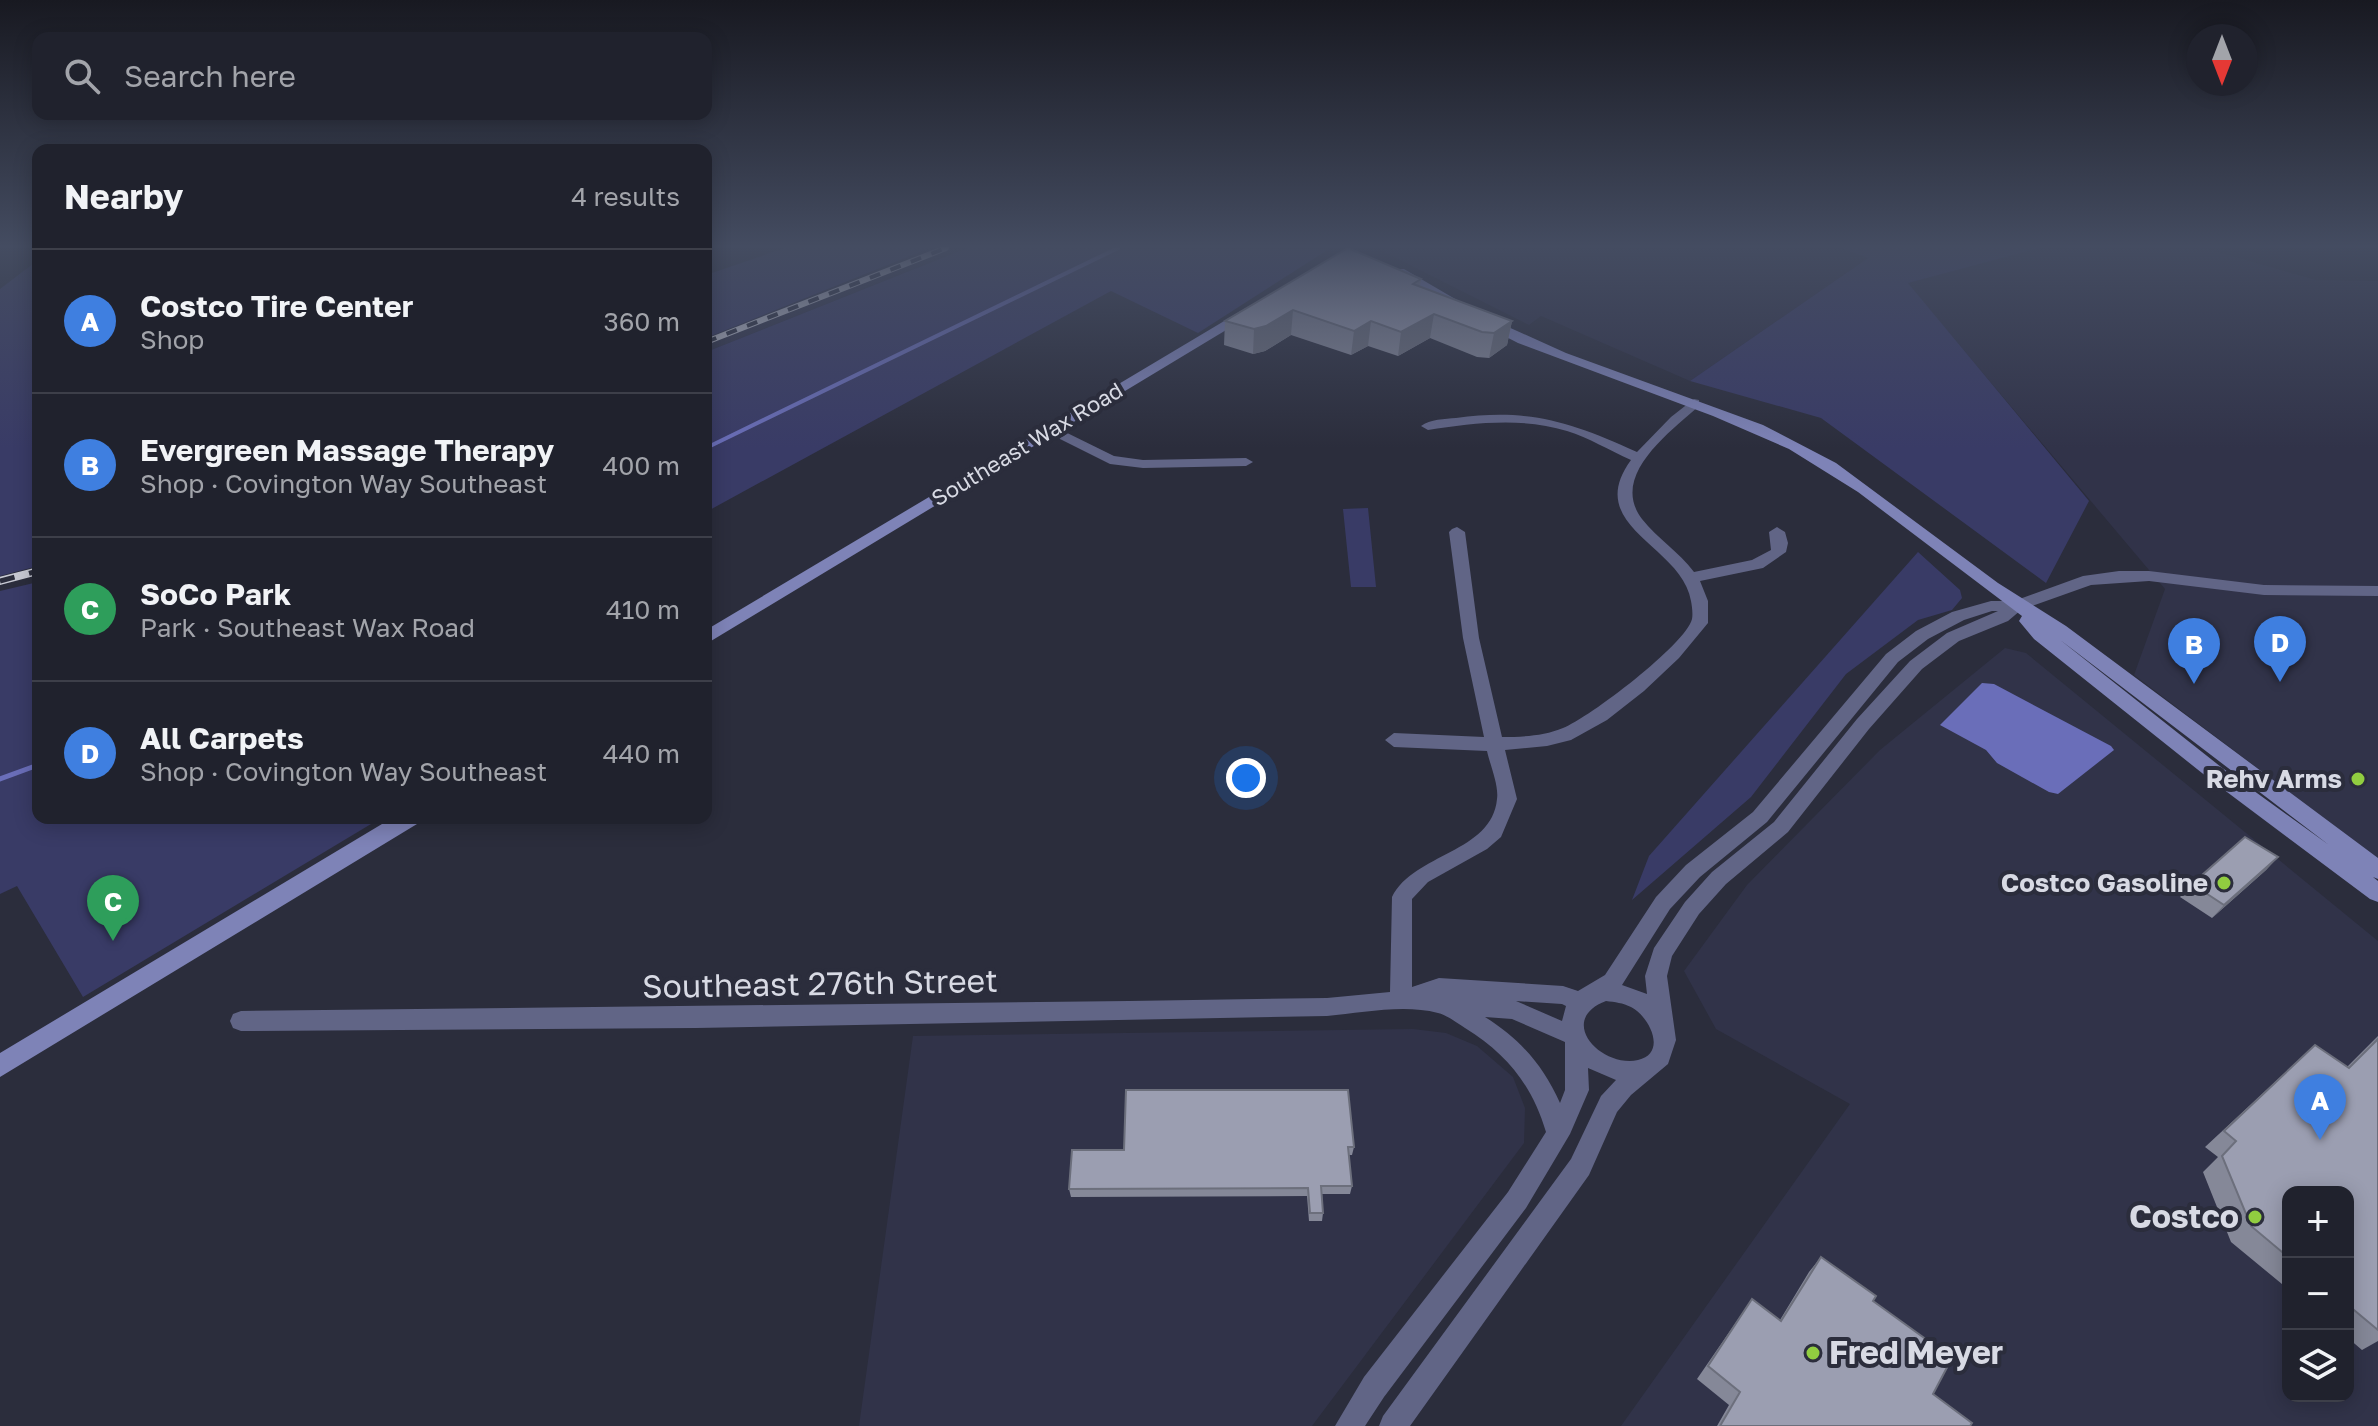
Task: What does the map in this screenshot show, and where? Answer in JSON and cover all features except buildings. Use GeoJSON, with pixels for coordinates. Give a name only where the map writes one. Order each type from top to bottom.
{"type":"FeatureCollection","features":[{"type":"Feature","properties":{"kind":"street","name":"Southeast Wax Road"},"geometry":{"type":"LineString","coordinates":[[712,634],[1243,315]]}},
{"type":"Feature","properties":{"kind":"street"},"geometry":{"type":"LineString","coordinates":[[1478,315],[1530,342],[1752,425],[1840,471],[2015,606],[2059,630],[2378,870]]}},
{"type":"Feature","properties":{"kind":"street"},"geometry":{"type":"LineString","coordinates":[[1394,740],[1537,741],[1565,735],[1613,706],[1677,651],[1700,623],[1698,594],[1691,578],[1631,516],[1624,502],[1626,478],[1639,458],[1694,403]]}},
{"type":"Feature","properties":{"kind":"street"},"geometry":{"type":"LineString","coordinates":[[1428,426],[1473,420],[1535,421],[1566,426],[1639,458]]}},
{"type":"Feature","properties":{"kind":"street"},"geometry":{"type":"LineString","coordinates":[[1051,429],[1110,460],[1143,464],[1246,462]]}},
{"type":"Feature","properties":{"kind":"street"},"geometry":{"type":"LineString","coordinates":[[1401,1000],[1402,897],[1421,876],[1480,844],[1494,832],[1507,799],[1471,638],[1457,532]]}},
{"type":"Feature","properties":{"kind":"street"},"geometry":{"type":"LineString","coordinates":[[1691,578],[1757,564],[1778,552],[1780,543],[1777,532]]}},
{"type":"Feature","properties":{"kind":"street"},"geometry":{"type":"LineString","coordinates":[[1349,1426],[1374,1387],[1517,1200],[1558,1134],[1577,1090],[1579,1060],[1572,1017],[1582,1001],[1613,981],[1663,903],[1693,871],[1760,817],[1892,658],[1922,635],[1958,616],[1991,606],[2015,606],[2089,580],[2149,576],[2264,590],[2378,591]]}},
{"type":"Feature","properties":{"kind":"street"},"geometry":{"type":"LineString","coordinates":[[2015,606],[2041,635],[2214,772],[2378,893]]}},
{"type":"Feature","properties":{"kind":"street"},"geometry":{"type":"LineString","coordinates":[[1393,1426],[1580,1167],[1609,1104],[1623,1088],[1658,1061],[1666,1038],[1656,976],[1662,954],[1692,908],[1719,878],[1781,827],[1863,724],[1916,665],[1953,637],[2002,617],[2015,606]]}},
{"type":"Feature","properties":{"kind":"street"},"geometry":{"type":"LineString","coordinates":[[2214,772],[2269,804],[2326,845],[2338,847],[2342,843]]}},
{"type":"Feature","properties":{"kind":"street"},"geometry":{"type":"LineString","coordinates":[[0,1066],[399,824]]}},
{"type":"Feature","properties":{"kind":"street","name":"Southeast 276th Street"},"geometry":{"type":"LineString","coordinates":[[1401,1000],[1439,987],[1563,995],[1582,1001]]}},
{"type":"Feature","properties":{"kind":"street"},"geometry":{"type":"LineString","coordinates":[[1582,1001],[1606,992],[1633,997],[1655,1013],[1662,1025]]}},
{"type":"Feature","properties":{"kind":"street","name":"Southeast 276th Street"},"geometry":{"type":"LineString","coordinates":[[241,1021],[1113,1012],[1327,1007],[1401,1000],[1514,1010],[1575,1038]]}},
{"type":"Feature","properties":{"kind":"street","name":"Southeast 276th Street"},"geometry":{"type":"LineString","coordinates":[[1445,1005],[1494,1033],[1524,1060],[1540,1081],[1553,1109],[1558,1134]]}},
{"type":"Feature","properties":{"kind":"street"},"geometry":{"type":"LineString","coordinates":[[1575,1038],[1584,1051],[1607,1068],[1635,1072],[1647,1068]]}},
{"type":"Feature","properties":{"kind":"shaded area"},"geometry":{"type":"Polygon","coordinates":[[[0,315],[32,315],[32,568],[0,576],[0,315]]]}},
{"type":"Feature","properties":{"kind":"shaded area"},"geometry":{"type":"Polygon","coordinates":[[[712,315],[764,315],[712,336],[712,315]]]}},
{"type":"Feature","properties":{"kind":"shaded area"},"geometry":{"type":"Polygon","coordinates":[[[764,315],[800,315],[712,350],[712,336],[764,315]]]}},
{"type":"Feature","properties":{"kind":"shaded area"},"geometry":{"type":"Polygon","coordinates":[[[800,315],[1068,315],[712,509],[712,350],[800,315]]]}},
{"type":"Feature","properties":{"kind":"shaded area"},"geometry":{"type":"Polygon","coordinates":[[[1160,315],[1227,315],[1198,333],[1160,315]]]}},
{"type":"Feature","properties":{"kind":"shaded area"},"geometry":{"type":"Polygon","coordinates":[[[1508,315],[1786,315],[1690,381],[1541,316],[1529,325],[1508,315]]]}},
{"type":"Feature","properties":{"kind":"shaded area"},"geometry":{"type":"Polygon","coordinates":[[[1786,315],[1934,315],[2089,501],[2046,583],[1821,418],[1690,381],[1786,315]]]}},
{"type":"Feature","properties":{"kind":"shaded area"},"geometry":{"type":"Polygon","coordinates":[[[1934,315],[2378,315],[2378,859],[2134,675],[2165,589],[1934,315]]]}},
{"type":"Feature","properties":{"kind":"shaded area"},"geometry":{"type":"Polygon","coordinates":[[[1368,508],[1376,587],[1351,587],[1343,509],[1368,508]]]}},
{"type":"Feature","properties":{"kind":"shaded area"},"geometry":{"type":"Polygon","coordinates":[[[1918,552],[1960,590],[1962,598],[1952,610],[1918,620],[1846,674],[1751,797],[1632,900],[1649,856],[1918,552]]]}},
{"type":"Feature","properties":{"kind":"shaded area"},"geometry":{"type":"Polygon","coordinates":[[[32,583],[32,824],[371,824],[83,997],[17,886],[0,894],[0,591],[32,583]]]}},
{"type":"Feature","properties":{"kind":"shaded area"},"geometry":{"type":"Polygon","coordinates":[[[2005,648],[2026,653],[2378,941],[2378,1426],[1621,1426],[1850,1104],[1716,1029],[1684,971],[1747,885],[1880,750],[2005,648]]]}},
{"type":"Feature","properties":{"kind":"shaded area"},"geometry":{"type":"Polygon","coordinates":[[[1982,683],[1994,684],[2114,750],[2058,794],[2049,792],[1997,763],[1986,750],[1940,725],[1982,683]]]}},
{"type":"Feature","properties":{"kind":"shaded area"},"geometry":{"type":"Polygon","coordinates":[[[1413,1029],[1446,1033],[1477,1046],[1513,1077],[1525,1108],[1524,1143],[1312,1426],[859,1426],[913,1036],[1413,1029]]]}},
{"type":"Feature","properties":{"kind":"waterway"},"geometry":{"type":"LineString","coordinates":[[712,445],[981,315]]}},
{"type":"Feature","properties":{"kind":"waterway"},"geometry":{"type":"LineString","coordinates":[[0,779],[32,767]]}},
{"type":"Feature","properties":{"kind":"railway"},"geometry":{"type":"LineString","coordinates":[[712,340],[776,315]]}},
{"type":"Feature","properties":{"kind":"railway"},"geometry":{"type":"LineString","coordinates":[[0,581],[32,573]]}},
{"type":"Feature","properties":{"kind":"place","name":"All Carpets"},"geometry":{"type":"Point","coordinates":[2280,682]}},
{"type":"Feature","properties":{"kind":"place","name":"Evergreen Massage Therapy"},"geometry":{"type":"Point","coordinates":[2194,684]}},
{"type":"Feature","properties":{"kind":"place","name":"Rehv Arms"},"geometry":{"type":"Point","coordinates":[2358,779]}},
{"type":"Feature","properties":{"kind":"place","name":"Costco Gasoline"},"geometry":{"type":"Point","coordinates":[2224,883]}},
{"type":"Feature","properties":{"kind":"place","name":"SoCo Park"},"geometry":{"type":"Point","coordinates":[113,941]}},
{"type":"Feature","properties":{"kind":"place","name":"Costco Tire Center"},"geometry":{"type":"Point","coordinates":[2320,1140]}},
{"type":"Feature","properties":{"kind":"place","name":"Costco"},"geometry":{"type":"Point","coordinates":[2255,1217]}},
{"type":"Feature","properties":{"kind":"place","name":"Fred Meyer"},"geometry":{"type":"Point","coordinates":[1813,1353]}}]}
